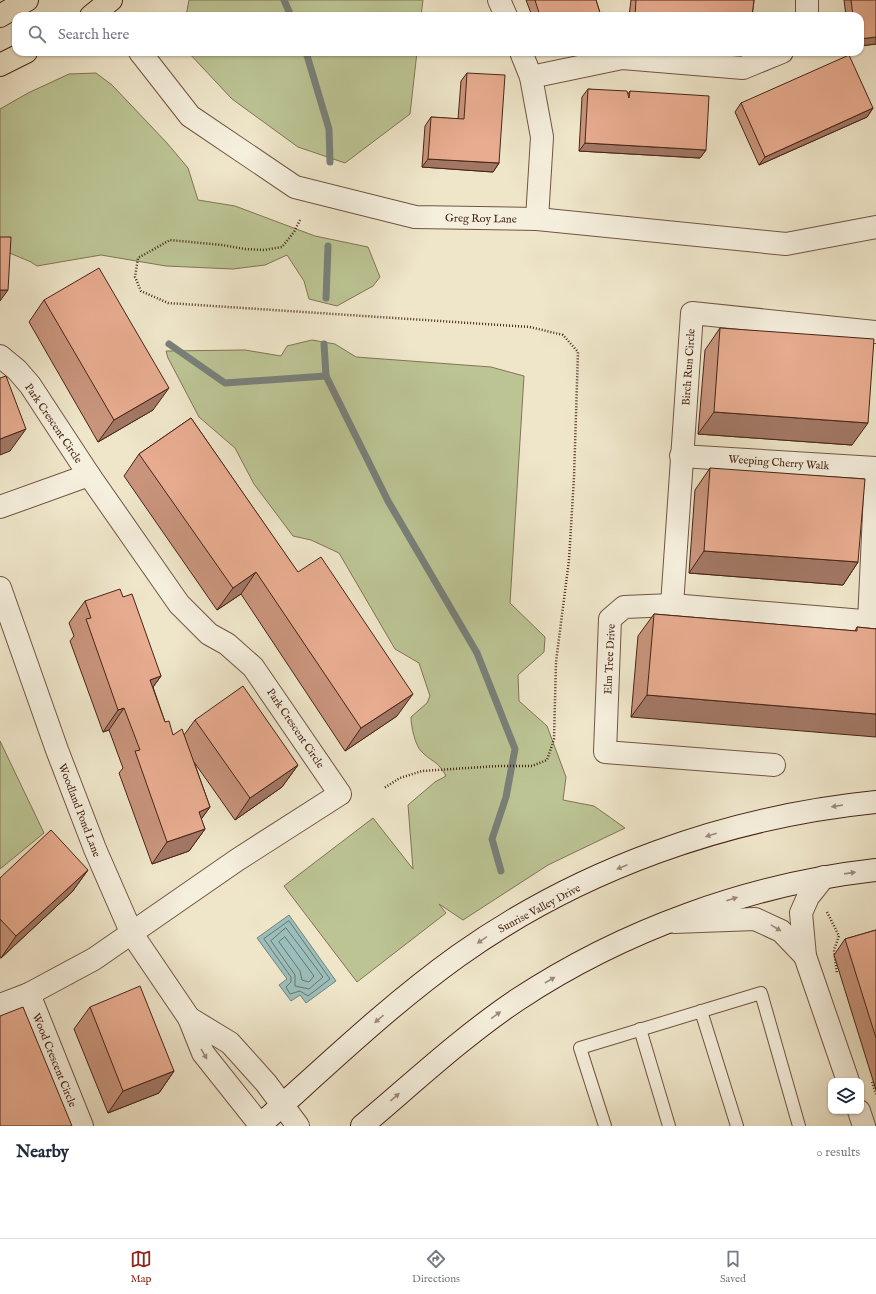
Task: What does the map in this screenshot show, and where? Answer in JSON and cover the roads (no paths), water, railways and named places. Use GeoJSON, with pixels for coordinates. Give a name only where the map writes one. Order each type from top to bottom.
{"type":"FeatureCollection","features":[{"type":"Feature","properties":{"kind":"main road"},"geometry":{"type":"LineString","coordinates":[[0,16],[27,0]]}},
{"type":"Feature","properties":{"kind":"main road"},"geometry":{"type":"LineString","coordinates":[[0,65],[18,56]]}},
{"type":"Feature","properties":{"kind":"street"},"geometry":{"type":"LineString","coordinates":[[499,0],[504,12]]}},
{"type":"Feature","properties":{"kind":"street"},"geometry":{"type":"LineString","coordinates":[[806,0],[807,12]]}},
{"type":"Feature","properties":{"kind":"street","name":"Greg Roy Lane"},"geometry":{"type":"LineString","coordinates":[[143,56],[190,116],[295,187],[415,217],[537,219],[786,244],[876,227]]}},
{"type":"Feature","properties":{"kind":"street"},"geometry":{"type":"LineString","coordinates":[[523,56],[531,77],[542,137],[537,219]]}},
{"type":"Feature","properties":{"kind":"street"},"geometry":{"type":"LineString","coordinates":[[531,77],[622,58],[743,68],[772,56]]}},
{"type":"Feature","properties":{"kind":"street","name":"Birch Run Circle"},"geometry":{"type":"LineString","coordinates":[[672,605],[681,456],[692,313],[876,332]]}},
{"type":"Feature","properties":{"kind":"street","name":"Park Crescent Circle"},"geometry":{"type":"LineString","coordinates":[[0,356],[17,370],[30,385],[89,475],[179,604],[209,634],[227,644],[254,666],[340,794],[237,860],[132,934]]}},
{"type":"Feature","properties":{"kind":"street","name":"Weeping Cherry Walk"},"geometry":{"type":"LineString","coordinates":[[681,456],[876,469]]}},
{"type":"Feature","properties":{"kind":"street"},"geometry":{"type":"LineString","coordinates":[[873,622],[876,469]]}},
{"type":"Feature","properties":{"kind":"street","name":"Park Crescent Circle"},"geometry":{"type":"LineString","coordinates":[[0,507],[89,475]]}},
{"type":"Feature","properties":{"kind":"street","name":"Woodland Pond Lane"},"geometry":{"type":"LineString","coordinates":[[0,588],[57,750],[95,849],[132,934],[189,1018],[203,1053],[260,1126]]}},
{"type":"Feature","properties":{"kind":"street","name":"Elm Tree Drive"},"geometry":{"type":"LineString","coordinates":[[774,765],[605,752],[610,619],[624,607],[672,605],[873,622]]}},
{"type":"Feature","properties":{"kind":"street","name":"Sunrise Valley Drive"},"geometry":{"type":"LineString","coordinates":[[260,1126],[400,1000],[490,934],[557,897],[658,852],[728,829],[812,810],[876,802]]}},
{"type":"Feature","properties":{"kind":"street"},"geometry":{"type":"LineString","coordinates":[[362,1126],[451,1049],[517,1000],[544,983],[600,953],[669,923],[733,899],[824,877],[876,870]]}},
{"type":"Feature","properties":{"kind":"street"},"geometry":{"type":"LineString","coordinates":[[824,877],[808,897],[802,913],[805,956],[847,1078]]}},
{"type":"Feature","properties":{"kind":"street"},"geometry":{"type":"LineString","coordinates":[[669,923],[755,919],[781,931],[805,956]]}},
{"type":"Feature","properties":{"kind":"street"},"geometry":{"type":"LineString","coordinates":[[0,1005],[29,994],[94,959],[132,934]]}},
{"type":"Feature","properties":{"kind":"street","name":"Wood Crescent Circle"},"geometry":{"type":"LineString","coordinates":[[29,994],[82,1126]]}},
{"type":"Feature","properties":{"kind":"street","name":"Woodland Pond Lane"},"geometry":{"type":"LineString","coordinates":[[189,1018],[230,1043],[266,1083],[298,1126]]}},
{"type":"Feature","properties":{"kind":"street"},"geometry":{"type":"LineString","coordinates":[[860,1114],[864,1126]]}},
{"type":"Feature","properties":{"kind":"lane"},"geometry":{"type":"LineString","coordinates":[[605,1126],[580,1048],[761,993],[799,1126]]}},
{"type":"Feature","properties":{"kind":"lane"},"geometry":{"type":"LineString","coordinates":[[701,1011],[737,1126]]}},
{"type":"Feature","properties":{"kind":"lane"},"geometry":{"type":"LineString","coordinates":[[640,1030],[669,1126]]}},
{"type":"Feature","properties":{"kind":"water"},"geometry":{"type":"Polygon","coordinates":[[[289,915],[336,981],[306,1003],[300,995],[291,1001],[279,985],[287,979],[257,938],[289,915]]]}},
{"type":"Feature","properties":{"kind":"waterway"},"geometry":{"type":"LineString","coordinates":[[284,0],[289,12]]}},
{"type":"Feature","properties":{"kind":"waterway"},"geometry":{"type":"LineString","coordinates":[[307,56],[329,129],[330,162]]}},
{"type":"Feature","properties":{"kind":"waterway"},"geometry":{"type":"LineString","coordinates":[[326,298],[328,246]]}},
{"type":"Feature","properties":{"kind":"waterway"},"geometry":{"type":"LineString","coordinates":[[169,344],[225,383],[326,376],[388,501],[477,653],[515,749],[506,797],[492,839],[501,871]]}},
{"type":"Feature","properties":{"kind":"waterway"},"geometry":{"type":"LineString","coordinates":[[324,344],[326,376]]}}]}
